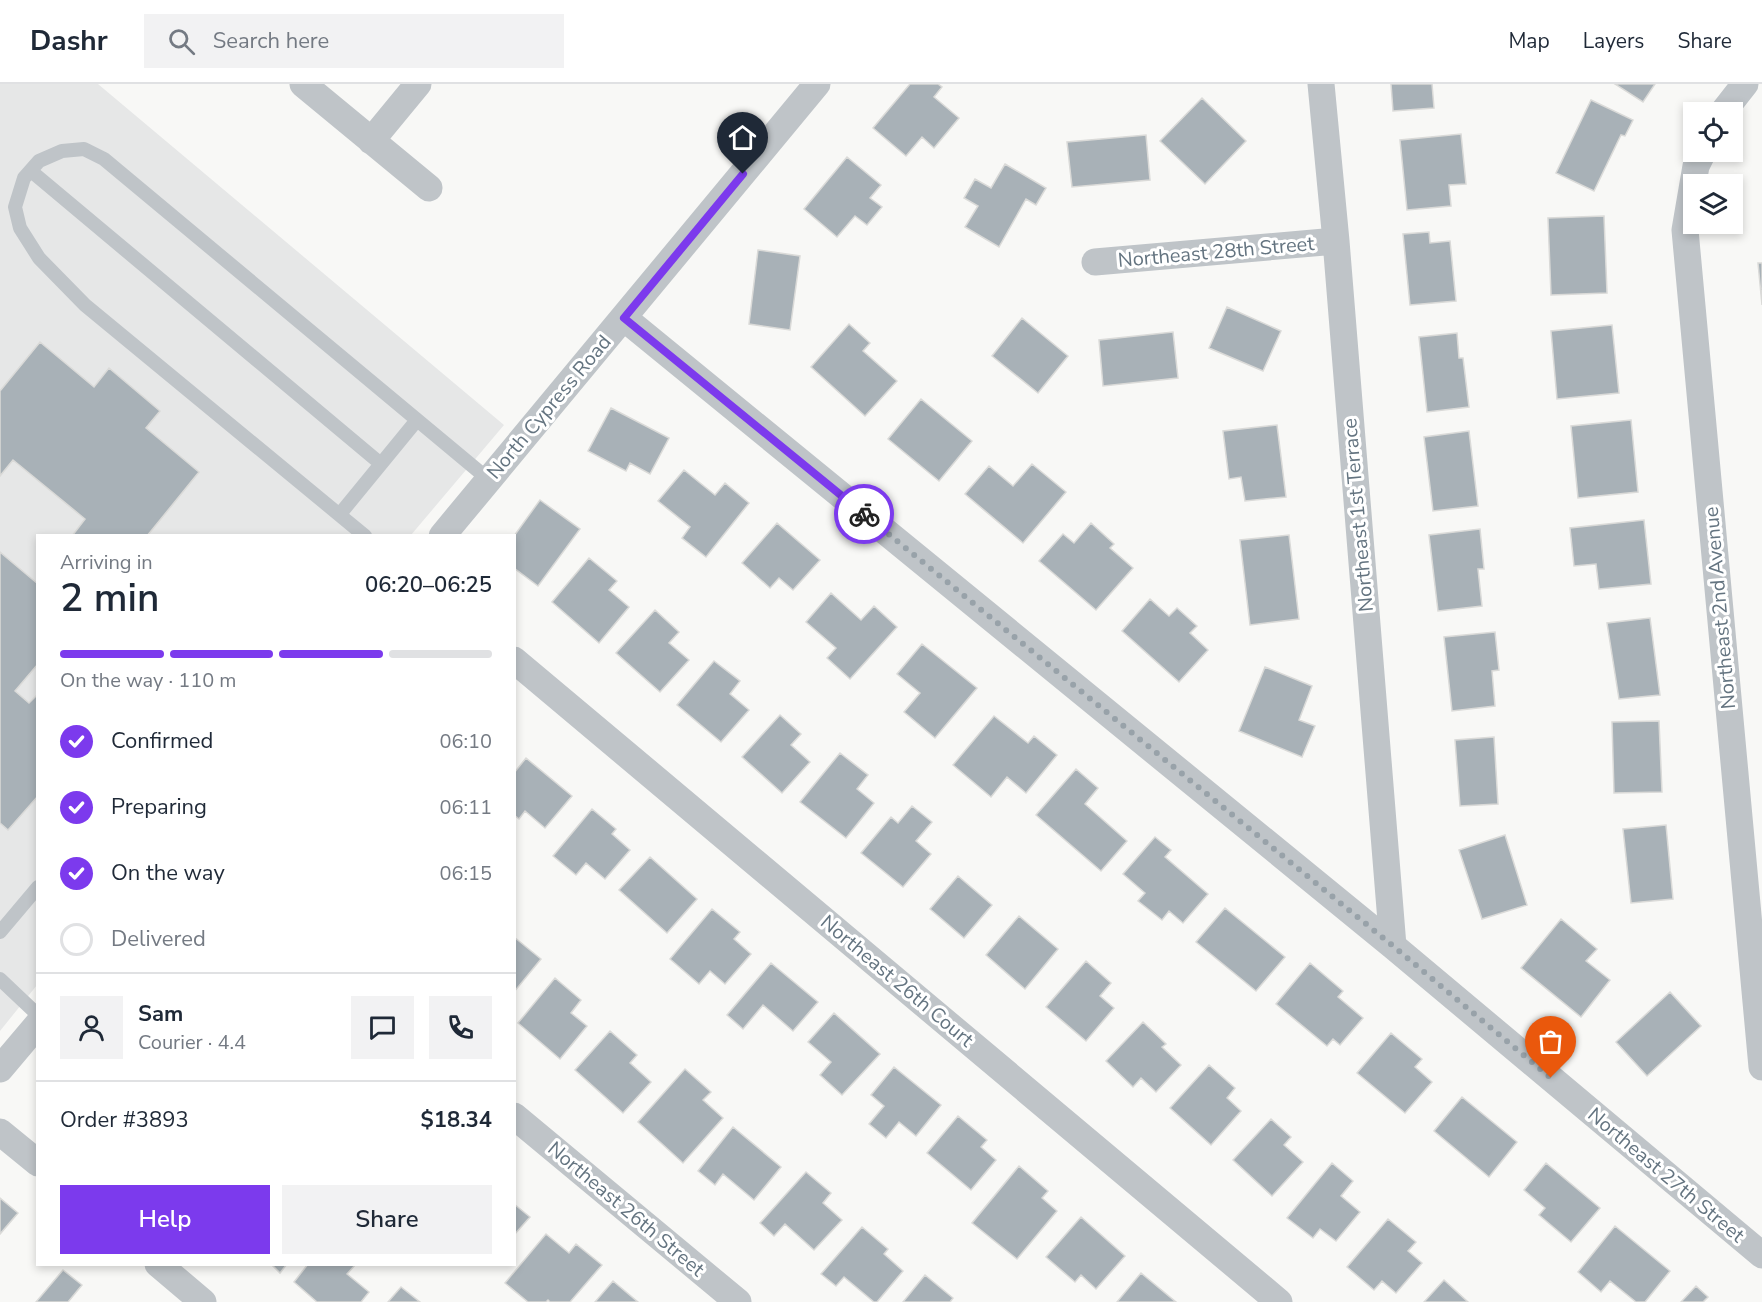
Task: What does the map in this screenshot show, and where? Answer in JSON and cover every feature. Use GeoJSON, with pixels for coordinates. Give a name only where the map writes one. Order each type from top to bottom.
{"type":"FeatureCollection","features":[{"type":"Feature","properties":{"kind":"street"},"geometry":{"type":"LineString","coordinates":[[303,84],[429,188]]}},
{"type":"Feature","properties":{"kind":"street"},"geometry":{"type":"LineString","coordinates":[[371,141],[418,84]]}},
{"type":"Feature","properties":{"kind":"street","name":"North Cypress Road"},"geometry":{"type":"LineString","coordinates":[[444,534],[818,84]]}},
{"type":"Feature","properties":{"kind":"street","name":"Northeast 1st Terrace"},"geometry":{"type":"LineString","coordinates":[[1321,84],[1336,241],[1393,946]]}},
{"type":"Feature","properties":{"kind":"street"},"geometry":{"type":"LineString","coordinates":[[1731,102],[1745,84]]}},
{"type":"Feature","properties":{"kind":"street","name":"Northeast 2nd Avenue"},"geometry":{"type":"LineString","coordinates":[[1698,162],[1685,230],[1762,1066]]}},
{"type":"Feature","properties":{"kind":"street","name":"Northeast 28th Street"},"geometry":{"type":"LineString","coordinates":[[1095,262],[1336,241]]}},
{"type":"Feature","properties":{"kind":"street","name":"Northeast 27th Street"},"geometry":{"type":"LineString","coordinates":[[624,318],[1393,946],[1762,1255]]}},
{"type":"Feature","properties":{"kind":"street","name":"Northeast 26th Court"},"geometry":{"type":"LineString","coordinates":[[516,662],[1279,1302]]}},
{"type":"Feature","properties":{"kind":"street"},"geometry":{"type":"LineString","coordinates":[[0,1069],[36,1026]]}},
{"type":"Feature","properties":{"kind":"street","name":"Northeast 26th Street"},"geometry":{"type":"LineString","coordinates":[[516,1118],[738,1302]]}},
{"type":"Feature","properties":{"kind":"street"},"geometry":{"type":"LineString","coordinates":[[0,1132],[36,1161]]}},
{"type":"Feature","properties":{"kind":"street"},"geometry":{"type":"LineString","coordinates":[[160,1266],[203,1302]]}},
{"type":"Feature","properties":{"kind":"lane"},"geometry":{"type":"LineString","coordinates":[[363,534],[85,305],[39,258],[20,228],[15,207],[24,178],[39,161],[62,151],[84,149],[104,159],[488,479]]}},
{"type":"Feature","properties":{"kind":"lane"},"geometry":{"type":"LineString","coordinates":[[31,171],[381,464]]}},
{"type":"Feature","properties":{"kind":"lane"},"geometry":{"type":"LineString","coordinates":[[340,514],[417,420]]}},
{"type":"Feature","properties":{"kind":"lane"},"geometry":{"type":"LineString","coordinates":[[0,932],[36,889]]}},
{"type":"Feature","properties":{"kind":"lane"},"geometry":{"type":"LineString","coordinates":[[0,979],[36,1013]]}},
{"type":"Feature","properties":{"kind":"shaded area"},"geometry":{"type":"Polygon","coordinates":[[[0,84],[98,84],[504,425],[412,534],[36,534],[36,986],[0,1031],[0,84]]]}},
{"type":"Feature","properties":{"kind":"building"},"geometry":{"type":"Polygon","coordinates":[[[910,84],[938,84],[942,87],[934,97],[959,118],[934,148],[922,137],[906,156],[873,128],[910,84]]]}},
{"type":"Feature","properties":{"kind":"building"},"geometry":{"type":"Polygon","coordinates":[[[1391,84],[1432,84],[1434,108],[1393,111],[1391,84]]]}},
{"type":"Feature","properties":{"kind":"building"},"geometry":{"type":"Polygon","coordinates":[[[1615,84],[1655,84],[1643,102],[1615,84]]]}},
{"type":"Feature","properties":{"kind":"building"},"geometry":{"type":"Polygon","coordinates":[[[1202,98],[1246,141],[1205,184],[1160,141],[1202,98]]]}},
{"type":"Feature","properties":{"kind":"building"},"geometry":{"type":"Polygon","coordinates":[[[1591,100],[1633,120],[1625,136],[1621,135],[1594,191],[1556,173],[1591,100]]]}},
{"type":"Feature","properties":{"kind":"building"},"geometry":{"type":"Polygon","coordinates":[[[1461,134],[1466,184],[1449,185],[1451,206],[1407,210],[1400,140],[1461,134]]]}},
{"type":"Feature","properties":{"kind":"building"},"geometry":{"type":"Polygon","coordinates":[[[1146,135],[1150,180],[1072,187],[1067,142],[1146,135]]]}},
{"type":"Feature","properties":{"kind":"building"},"geometry":{"type":"Polygon","coordinates":[[[847,157],[881,185],[870,198],[882,207],[867,225],[855,216],[837,237],[804,209],[847,157]]]}},
{"type":"Feature","properties":{"kind":"building"},"geometry":{"type":"Polygon","coordinates":[[[1005,164],[1046,188],[1036,205],[1026,199],[999,247],[965,227],[978,206],[964,198],[975,179],[991,188],[1005,164]]]}},
{"type":"Feature","properties":{"kind":"building"},"geometry":{"type":"Polygon","coordinates":[[[1604,216],[1607,293],[1551,295],[1548,218],[1604,216]]]}},
{"type":"Feature","properties":{"kind":"building"},"geometry":{"type":"Polygon","coordinates":[[[1429,232],[1430,243],[1450,241],[1456,301],[1410,305],[1403,234],[1429,232]]]}},
{"type":"Feature","properties":{"kind":"building"},"geometry":{"type":"Polygon","coordinates":[[[758,250],[800,256],[790,330],[749,324],[758,250]]]}},
{"type":"Feature","properties":{"kind":"building"},"geometry":{"type":"Polygon","coordinates":[[[1758,263],[1762,263],[1762,305],[1758,263]]]}},
{"type":"Feature","properties":{"kind":"building"},"geometry":{"type":"Polygon","coordinates":[[[1227,307],[1281,331],[1263,371],[1209,348],[1227,307]]]}},
{"type":"Feature","properties":{"kind":"building"},"geometry":{"type":"Polygon","coordinates":[[[1022,318],[1068,356],[1038,393],[992,356],[1022,318]]]}},
{"type":"Feature","properties":{"kind":"building"},"geometry":{"type":"Polygon","coordinates":[[[849,324],[870,343],[863,351],[897,381],[865,416],[811,367],[849,324]]]}},
{"type":"Feature","properties":{"kind":"building"},"geometry":{"type":"Polygon","coordinates":[[[1612,325],[1619,393],[1557,399],[1551,331],[1612,325]]]}},
{"type":"Feature","properties":{"kind":"building"},"geometry":{"type":"Polygon","coordinates":[[[1173,332],[1178,378],[1103,386],[1099,340],[1173,332]]]}},
{"type":"Feature","properties":{"kind":"building"},"geometry":{"type":"Polygon","coordinates":[[[1457,333],[1459,358],[1463,358],[1469,407],[1427,412],[1419,337],[1457,333]]]}},
{"type":"Feature","properties":{"kind":"building"},"geometry":{"type":"Polygon","coordinates":[[[40,342],[94,387],[109,368],[160,411],[146,428],[199,472],[149,534],[74,534],[85,519],[13,460],[0,476],[0,391],[40,342]]]}},
{"type":"Feature","properties":{"kind":"building"},"geometry":{"type":"Polygon","coordinates":[[[921,399],[972,441],[939,481],[888,439],[921,399]]]}},
{"type":"Feature","properties":{"kind":"building"},"geometry":{"type":"Polygon","coordinates":[[[611,408],[669,438],[650,474],[630,463],[626,471],[588,451],[611,408]]]}},
{"type":"Feature","properties":{"kind":"building"},"geometry":{"type":"Polygon","coordinates":[[[1631,420],[1638,492],[1578,498],[1571,426],[1631,420]]]}},
{"type":"Feature","properties":{"kind":"building"},"geometry":{"type":"Polygon","coordinates":[[[1277,425],[1286,497],[1245,501],[1241,477],[1229,479],[1223,431],[1277,425]]]}},
{"type":"Feature","properties":{"kind":"building"},"geometry":{"type":"Polygon","coordinates":[[[1469,431],[1478,506],[1433,511],[1424,437],[1469,431]]]}},
{"type":"Feature","properties":{"kind":"building"},"geometry":{"type":"Polygon","coordinates":[[[1032,464],[1066,492],[1023,543],[965,494],[989,466],[1013,486],[1032,464]]]}},
{"type":"Feature","properties":{"kind":"building"},"geometry":{"type":"Polygon","coordinates":[[[684,470],[715,495],[725,483],[749,503],[706,557],[682,538],[690,527],[658,501],[684,470]]]}},
{"type":"Feature","properties":{"kind":"building"},"geometry":{"type":"Polygon","coordinates":[[[540,500],[580,529],[538,586],[516,570],[515,534],[540,500]]]}},
{"type":"Feature","properties":{"kind":"building"},"geometry":{"type":"Polygon","coordinates":[[[1644,520],[1651,584],[1599,589],[1596,564],[1574,566],[1570,528],[1644,520]]]}},
{"type":"Feature","properties":{"kind":"building"},"geometry":{"type":"Polygon","coordinates":[[[777,523],[820,560],[793,590],[779,578],[770,588],[742,563],[777,523]]]}},
{"type":"Feature","properties":{"kind":"building"},"geometry":{"type":"Polygon","coordinates":[[[1091,523],[1114,544],[1110,548],[1133,568],[1096,610],[1039,561],[1063,534],[1074,543],[1091,523]]]}},
{"type":"Feature","properties":{"kind":"building"},"geometry":{"type":"Polygon","coordinates":[[[1480,529],[1484,569],[1478,569],[1482,606],[1438,611],[1429,535],[1480,529]]]}},
{"type":"Feature","properties":{"kind":"building"},"geometry":{"type":"Polygon","coordinates":[[[1289,535],[1299,619],[1250,625],[1240,540],[1289,535]]]}},
{"type":"Feature","properties":{"kind":"building"},"geometry":{"type":"Polygon","coordinates":[[[0,552],[36,582],[36,666],[15,691],[29,703],[36,696],[36,798],[8,830],[0,823],[0,552]]]}},
{"type":"Feature","properties":{"kind":"building"},"geometry":{"type":"Polygon","coordinates":[[[589,558],[617,581],[609,590],[629,607],[599,643],[552,602],[589,558]]]}},
{"type":"Feature","properties":{"kind":"building"},"geometry":{"type":"Polygon","coordinates":[[[831,593],[861,620],[874,606],[897,627],[850,679],[827,658],[836,648],[806,622],[831,593]]]}},
{"type":"Feature","properties":{"kind":"building"},"geometry":{"type":"Polygon","coordinates":[[[1150,599],[1169,616],[1177,608],[1197,626],[1190,633],[1208,650],[1179,682],[1122,631],[1150,599]]]}},
{"type":"Feature","properties":{"kind":"building"},"geometry":{"type":"Polygon","coordinates":[[[655,610],[679,632],[669,643],[689,660],[660,692],[616,653],[655,610]]]}},
{"type":"Feature","properties":{"kind":"building"},"geometry":{"type":"Polygon","coordinates":[[[1650,618],[1660,695],[1619,699],[1607,623],[1650,618]]]}},
{"type":"Feature","properties":{"kind":"building"},"geometry":{"type":"Polygon","coordinates":[[[1495,632],[1499,670],[1492,671],[1495,706],[1452,711],[1444,637],[1495,632]]]}},
{"type":"Feature","properties":{"kind":"building"},"geometry":{"type":"Polygon","coordinates":[[[922,644],[977,688],[935,738],[904,712],[920,693],[897,674],[922,644]]]}},
{"type":"Feature","properties":{"kind":"building"},"geometry":{"type":"Polygon","coordinates":[[[714,661],[740,681],[730,694],[749,710],[721,742],[677,705],[714,661]]]}},
{"type":"Feature","properties":{"kind":"building"},"geometry":{"type":"Polygon","coordinates":[[[1265,667],[1312,686],[1299,720],[1315,726],[1302,757],[1239,731],[1265,667]]]}},
{"type":"Feature","properties":{"kind":"building"},"geometry":{"type":"Polygon","coordinates":[[[780,715],[801,734],[791,745],[810,762],[782,793],[742,757],[780,715]]]}},
{"type":"Feature","properties":{"kind":"building"},"geometry":{"type":"Polygon","coordinates":[[[994,716],[1028,743],[1034,736],[1057,755],[1026,793],[1007,777],[991,797],[953,765],[994,716]]]}},
{"type":"Feature","properties":{"kind":"building"},"geometry":{"type":"Polygon","coordinates":[[[1659,721],[1662,792],[1614,793],[1612,722],[1659,721]]]}},
{"type":"Feature","properties":{"kind":"building"},"geometry":{"type":"Polygon","coordinates":[[[1494,737],[1498,804],[1460,806],[1455,740],[1494,737]]]}},
{"type":"Feature","properties":{"kind":"building"},"geometry":{"type":"Polygon","coordinates":[[[840,753],[868,775],[857,789],[874,803],[846,838],[800,802],[840,753]]]}},
{"type":"Feature","properties":{"kind":"building"},"geometry":{"type":"Polygon","coordinates":[[[526,758],[572,796],[545,828],[525,811],[519,819],[516,817],[516,770],[526,758]]]}},
{"type":"Feature","properties":{"kind":"building"},"geometry":{"type":"Polygon","coordinates":[[[1076,769],[1098,788],[1085,804],[1127,841],[1101,871],[1036,815],[1076,769]]]}},
{"type":"Feature","properties":{"kind":"building"},"geometry":{"type":"Polygon","coordinates":[[[912,806],[932,822],[916,841],[931,854],[903,887],[861,853],[891,817],[898,823],[912,806]]]}},
{"type":"Feature","properties":{"kind":"building"},"geometry":{"type":"Polygon","coordinates":[[[592,809],[616,829],[612,834],[630,850],[605,879],[586,863],[576,875],[553,856],[592,809]]]}},
{"type":"Feature","properties":{"kind":"building"},"geometry":{"type":"Polygon","coordinates":[[[1666,825],[1673,899],[1631,903],[1623,829],[1666,825]]]}},
{"type":"Feature","properties":{"kind":"building"},"geometry":{"type":"Polygon","coordinates":[[[1505,835],[1527,905],[1482,919],[1459,850],[1505,835]]]}},
{"type":"Feature","properties":{"kind":"building"},"geometry":{"type":"Polygon","coordinates":[[[1155,837],[1171,850],[1165,857],[1208,894],[1183,923],[1169,911],[1162,920],[1138,901],[1145,893],[1123,874],[1155,837]]]}},
{"type":"Feature","properties":{"kind":"building"},"geometry":{"type":"Polygon","coordinates":[[[650,857],[697,899],[667,933],[619,890],[650,857]]]}},
{"type":"Feature","properties":{"kind":"building"},"geometry":{"type":"Polygon","coordinates":[[[958,876],[992,905],[964,938],[930,909],[958,876]]]}},
{"type":"Feature","properties":{"kind":"building"},"geometry":{"type":"Polygon","coordinates":[[[1225,908],[1285,957],[1256,991],[1196,942],[1225,908]]]}},
{"type":"Feature","properties":{"kind":"building"},"geometry":{"type":"Polygon","coordinates":[[[712,909],[740,932],[734,939],[751,954],[725,984],[710,971],[699,984],[670,959],[712,909]]]}},
{"type":"Feature","properties":{"kind":"building"},"geometry":{"type":"Polygon","coordinates":[[[1019,916],[1058,949],[1025,989],[986,955],[1019,916]]]}},
{"type":"Feature","properties":{"kind":"building"},"geometry":{"type":"Polygon","coordinates":[[[1561,919],[1597,949],[1586,961],[1610,980],[1581,1017],[1521,968],[1561,919]]]}},
{"type":"Feature","properties":{"kind":"building"},"geometry":{"type":"Polygon","coordinates":[[[516,939],[541,959],[516,990],[516,939]]]}},
{"type":"Feature","properties":{"kind":"building"},"geometry":{"type":"Polygon","coordinates":[[[1086,961],[1111,983],[1100,996],[1114,1008],[1086,1041],[1046,1007],[1086,961]]]}},
{"type":"Feature","properties":{"kind":"building"},"geometry":{"type":"Polygon","coordinates":[[[771,963],[818,1002],[793,1031],[763,1005],[743,1029],[727,1015],[771,963]]]}},
{"type":"Feature","properties":{"kind":"building"},"geometry":{"type":"Polygon","coordinates":[[[1310,963],[1343,991],[1338,997],[1363,1018],[1340,1045],[1333,1039],[1327,1046],[1276,1004],[1310,963]]]}},
{"type":"Feature","properties":{"kind":"building"},"geometry":{"type":"Polygon","coordinates":[[[555,978],[581,1000],[571,1013],[587,1026],[560,1059],[518,1023],[555,978]]]}},
{"type":"Feature","properties":{"kind":"building"},"geometry":{"type":"Polygon","coordinates":[[[1670,992],[1701,1026],[1647,1076],[1616,1042],[1670,992]]]}},
{"type":"Feature","properties":{"kind":"building"},"geometry":{"type":"Polygon","coordinates":[[[834,1013],[880,1054],[842,1095],[820,1075],[831,1062],[808,1042],[834,1013]]]}},
{"type":"Feature","properties":{"kind":"building"},"geometry":{"type":"Polygon","coordinates":[[[1143,1022],[1166,1044],[1162,1047],[1181,1065],[1156,1092],[1141,1078],[1133,1087],[1106,1061],[1143,1022]]]}},
{"type":"Feature","properties":{"kind":"building"},"geometry":{"type":"Polygon","coordinates":[[[610,1031],[637,1055],[630,1063],[651,1082],[623,1113],[575,1070],[610,1031]]]}},
{"type":"Feature","properties":{"kind":"building"},"geometry":{"type":"Polygon","coordinates":[[[1391,1033],[1422,1059],[1415,1067],[1432,1082],[1405,1113],[1357,1073],[1391,1033]]]}},
{"type":"Feature","properties":{"kind":"building"},"geometry":{"type":"Polygon","coordinates":[[[1209,1065],[1235,1088],[1227,1098],[1241,1111],[1211,1145],[1170,1108],[1209,1065]]]}},
{"type":"Feature","properties":{"kind":"building"},"geometry":{"type":"Polygon","coordinates":[[[894,1067],[941,1105],[916,1136],[899,1122],[886,1138],[869,1124],[884,1106],[871,1095],[894,1067]]]}},
{"type":"Feature","properties":{"kind":"building"},"geometry":{"type":"Polygon","coordinates":[[[685,1069],[711,1092],[703,1100],[723,1118],[683,1163],[638,1122],[685,1069]]]}},
{"type":"Feature","properties":{"kind":"building"},"geometry":{"type":"Polygon","coordinates":[[[1462,1097],[1517,1142],[1489,1177],[1434,1131],[1462,1097]]]}},
{"type":"Feature","properties":{"kind":"building"},"geometry":{"type":"Polygon","coordinates":[[[958,1116],[987,1140],[981,1147],[996,1160],[971,1190],[927,1153],[958,1116]]]}},
{"type":"Feature","properties":{"kind":"building"},"geometry":{"type":"Polygon","coordinates":[[[1271,1119],[1291,1137],[1284,1145],[1303,1162],[1272,1196],[1233,1160],[1271,1119]]]}},
{"type":"Feature","properties":{"kind":"building"},"geometry":{"type":"Polygon","coordinates":[[[733,1127],[781,1167],[754,1200],[723,1174],[715,1185],[698,1171],[733,1127]]]}},
{"type":"Feature","properties":{"kind":"building"},"geometry":{"type":"Polygon","coordinates":[[[1332,1163],[1353,1181],[1341,1196],[1360,1212],[1336,1241],[1320,1229],[1313,1238],[1287,1218],[1332,1163]]]}},
{"type":"Feature","properties":{"kind":"building"},"geometry":{"type":"Polygon","coordinates":[[[1546,1163],[1600,1208],[1571,1242],[1539,1215],[1545,1208],[1524,1190],[1546,1163]]]}},
{"type":"Feature","properties":{"kind":"building"},"geometry":{"type":"Polygon","coordinates":[[[1019,1166],[1048,1191],[1042,1198],[1057,1211],[1017,1259],[972,1223],[1019,1166]]]}},
{"type":"Feature","properties":{"kind":"building"},"geometry":{"type":"Polygon","coordinates":[[[806,1172],[831,1193],[823,1203],[842,1220],[814,1250],[785,1224],[774,1236],[760,1223],[806,1172]]]}},
{"type":"Feature","properties":{"kind":"building"},"geometry":{"type":"Polygon","coordinates":[[[0,1198],[18,1213],[0,1234],[0,1198]]]}},
{"type":"Feature","properties":{"kind":"building"},"geometry":{"type":"Polygon","coordinates":[[[516,1206],[530,1217],[516,1233],[516,1206]]]}},
{"type":"Feature","properties":{"kind":"building"},"geometry":{"type":"Polygon","coordinates":[[[1081,1217],[1125,1256],[1096,1289],[1081,1275],[1075,1282],[1046,1257],[1081,1217]]]}},
{"type":"Feature","properties":{"kind":"building"},"geometry":{"type":"Polygon","coordinates":[[[1388,1219],[1416,1242],[1408,1251],[1422,1263],[1396,1293],[1382,1281],[1374,1290],[1347,1267],[1388,1219]]]}},
{"type":"Feature","properties":{"kind":"building"},"geometry":{"type":"Polygon","coordinates":[[[1615,1226],[1670,1271],[1645,1302],[1636,1302],[1610,1281],[1601,1292],[1578,1272],[1615,1226]]]}},
{"type":"Feature","properties":{"kind":"building"},"geometry":{"type":"Polygon","coordinates":[[[862,1227],[888,1249],[884,1254],[903,1271],[877,1302],[874,1302],[844,1277],[836,1286],[821,1274],[862,1227]]]}},
{"type":"Feature","properties":{"kind":"building"},"geometry":{"type":"Polygon","coordinates":[[[546,1234],[569,1253],[576,1244],[602,1265],[570,1302],[550,1302],[548,1300],[528,1302],[505,1283],[546,1234]]]}},
{"type":"Feature","properties":{"kind":"building"},"geometry":{"type":"Polygon","coordinates":[[[273,1266],[285,1266],[280,1273],[273,1266]]]}},
{"type":"Feature","properties":{"kind":"building"},"geometry":{"type":"Polygon","coordinates":[[[306,1266],[354,1266],[347,1274],[369,1292],[361,1302],[317,1302],[294,1282],[306,1266]]]}},
{"type":"Feature","properties":{"kind":"building"},"geometry":{"type":"Polygon","coordinates":[[[63,1270],[82,1285],[68,1302],[36,1302],[63,1270]]]}},
{"type":"Feature","properties":{"kind":"building"},"geometry":{"type":"Polygon","coordinates":[[[1141,1273],[1176,1302],[1117,1302],[1141,1273]]]}},
{"type":"Feature","properties":{"kind":"building"},"geometry":{"type":"Polygon","coordinates":[[[925,1275],[953,1298],[950,1302],[903,1302],[925,1275]]]}},
{"type":"Feature","properties":{"kind":"building"},"geometry":{"type":"Polygon","coordinates":[[[1444,1280],[1468,1302],[1424,1302],[1444,1280]]]}},
{"type":"Feature","properties":{"kind":"building"},"geometry":{"type":"Polygon","coordinates":[[[613,1281],[638,1302],[595,1302],[613,1281]]]}},
{"type":"Feature","properties":{"kind":"building"},"geometry":{"type":"Polygon","coordinates":[[[1696,1286],[1708,1297],[1703,1302],[1681,1302],[1696,1286]]]}},
{"type":"Feature","properties":{"kind":"building"},"geometry":{"type":"Polygon","coordinates":[[[401,1287],[420,1302],[388,1302],[401,1287]]]}},
{"type":"Feature","properties":{"kind":"way so far"},"geometry":{"type":"LineString","coordinates":[[864,514],[1551,1078]]}},
{"type":"Feature","properties":{"kind":"route"},"geometry":{"type":"LineString","coordinates":[[743,174],[624,318],[864,514]]}}]}
